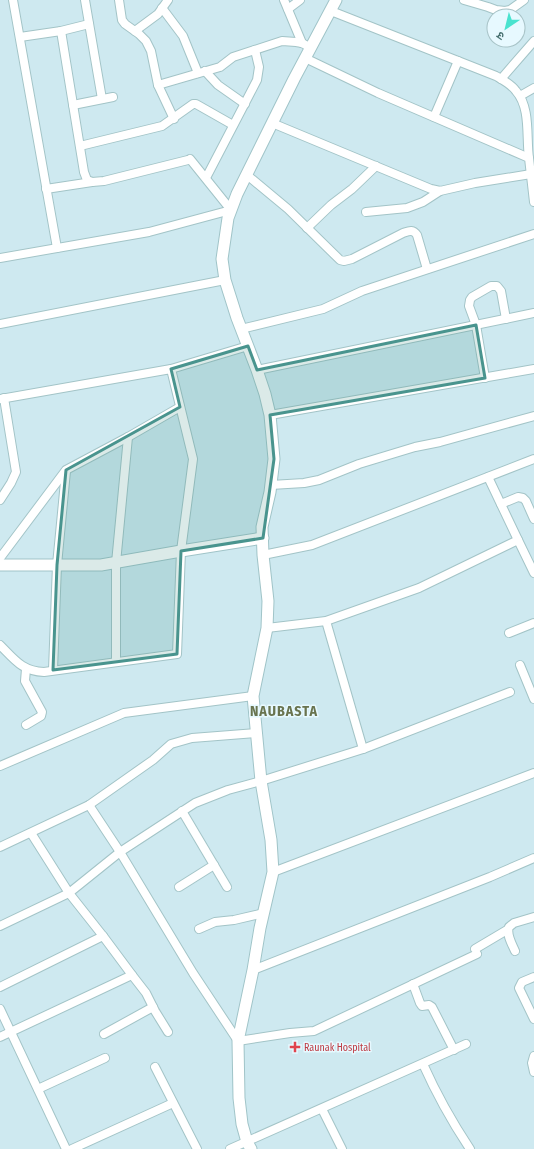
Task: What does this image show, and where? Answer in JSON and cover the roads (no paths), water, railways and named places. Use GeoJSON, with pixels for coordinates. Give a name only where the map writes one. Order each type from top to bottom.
{"type":"FeatureCollection","features":[{"type":"Feature","properties":{"kind":"street"},"geometry":{"type":"LineString","coordinates":[[13,0],[57,248]]}},
{"type":"Feature","properties":{"kind":"street"},"geometry":{"type":"LineString","coordinates":[[85,0],[102,99]]}},
{"type":"Feature","properties":{"kind":"street"},"geometry":{"type":"LineString","coordinates":[[119,0],[122,20],[146,40],[151,51],[158,85],[174,119]]}},
{"type":"Feature","properties":{"kind":"street"},"geometry":{"type":"LineString","coordinates":[[284,0],[306,50]]}},
{"type":"Feature","properties":{"kind":"street"},"geometry":{"type":"LineString","coordinates":[[288,9],[300,0]]}},
{"type":"Feature","properties":{"kind":"street"},"geometry":{"type":"LineString","coordinates":[[249,1145],[242,1124],[239,1098],[238,1041],[273,872],[271,840],[261,781],[253,696],[267,628],[268,601],[263,555],[262,527],[271,485],[274,459],[270,415],[257,370],[241,329],[225,280],[222,259],[225,235],[231,210],[306,50],[331,11],[336,0]]}},
{"type":"Feature","properties":{"kind":"street"},"geometry":{"type":"LineString","coordinates":[[464,0],[496,10],[505,11],[510,10],[524,0]]}},
{"type":"Feature","properties":{"kind":"street"},"geometry":{"type":"LineString","coordinates":[[135,32],[152,20],[166,2],[201,72],[245,104]]}},
{"type":"Feature","properties":{"kind":"street"},"geometry":{"type":"LineString","coordinates":[[331,11],[496,76],[516,91],[523,102],[526,117],[527,145],[531,161],[534,202]]}},
{"type":"Feature","properties":{"kind":"street"},"geometry":{"type":"LineString","coordinates":[[20,37],[61,31],[89,24]]}},
{"type":"Feature","properties":{"kind":"street"},"geometry":{"type":"LineString","coordinates":[[61,31],[86,178],[92,182]]}},
{"type":"Feature","properties":{"kind":"street"},"geometry":{"type":"LineString","coordinates":[[501,79],[534,41]]}},
{"type":"Feature","properties":{"kind":"street"},"geometry":{"type":"LineString","coordinates":[[158,85],[220,67],[233,57],[255,50],[282,42],[296,42],[306,50],[378,93],[531,161]]}},
{"type":"Feature","properties":{"kind":"street"},"geometry":{"type":"LineString","coordinates":[[208,176],[259,75],[259,67],[255,50]]}},
{"type":"Feature","properties":{"kind":"street"},"geometry":{"type":"LineString","coordinates":[[434,117],[458,61]]}},
{"type":"Feature","properties":{"kind":"street"},"geometry":{"type":"LineString","coordinates":[[520,96],[534,88]]}},
{"type":"Feature","properties":{"kind":"street"},"geometry":{"type":"LineString","coordinates":[[73,105],[113,98]]}},
{"type":"Feature","properties":{"kind":"street"},"geometry":{"type":"LineString","coordinates":[[80,146],[162,126],[174,119],[193,104],[196,104],[233,125]]}},
{"type":"Feature","properties":{"kind":"street"},"geometry":{"type":"LineString","coordinates":[[272,123],[431,189],[440,191]]}},
{"type":"Feature","properties":{"kind":"street"},"geometry":{"type":"LineString","coordinates":[[46,190],[92,182],[104,182],[189,160],[231,210]]}},
{"type":"Feature","properties":{"kind":"street"},"geometry":{"type":"LineString","coordinates":[[307,228],[376,166]]}},
{"type":"Feature","properties":{"kind":"street"},"geometry":{"type":"LineString","coordinates":[[247,174],[288,208],[334,255],[344,261],[352,260],[403,233],[413,231],[417,235],[427,269]]}},
{"type":"Feature","properties":{"kind":"street"},"geometry":{"type":"LineString","coordinates":[[366,212],[407,208],[423,202],[440,191],[531,174]]}},
{"type":"Feature","properties":{"kind":"street"},"geometry":{"type":"LineString","coordinates":[[0,258],[149,232],[231,210]]}},
{"type":"Feature","properties":{"kind":"street"},"geometry":{"type":"LineString","coordinates":[[241,329],[323,309],[362,291],[534,234]]}},
{"type":"Feature","properties":{"kind":"street"},"geometry":{"type":"LineString","coordinates":[[0,324],[225,280]]}},
{"type":"Feature","properties":{"kind":"street"},"geometry":{"type":"LineString","coordinates":[[485,378],[476,325],[469,306],[470,300],[472,297],[491,286],[500,287],[506,319]]}},
{"type":"Feature","properties":{"kind":"street"},"geometry":{"type":"LineString","coordinates":[[257,370],[534,313]]}},
{"type":"Feature","properties":{"kind":"street"},"geometry":{"type":"LineString","coordinates":[[0,500],[16,472],[2,399],[171,369],[248,346]]}},
{"type":"Feature","properties":{"kind":"street"},"geometry":{"type":"LineString","coordinates":[[0,645],[26,669],[34,671],[54,670],[177,654],[181,550],[193,459],[171,369]]}},
{"type":"Feature","properties":{"kind":"street"},"geometry":{"type":"LineString","coordinates":[[270,415],[534,369]]}},
{"type":"Feature","properties":{"kind":"street"},"geometry":{"type":"LineString","coordinates":[[0,558],[66,470],[180,407]]}},
{"type":"Feature","properties":{"kind":"street"},"geometry":{"type":"LineString","coordinates":[[271,485],[304,483],[319,480],[359,464],[408,449],[440,442],[534,416]]}},
{"type":"Feature","properties":{"kind":"street"},"geometry":{"type":"LineString","coordinates":[[116,661],[116,563],[128,437]]}},
{"type":"Feature","properties":{"kind":"street"},"geometry":{"type":"LineString","coordinates":[[263,555],[312,545],[534,459]]}},
{"type":"Feature","properties":{"kind":"street"},"geometry":{"type":"LineString","coordinates":[[54,670],[57,565],[66,470]]}},
{"type":"Feature","properties":{"kind":"street"},"geometry":{"type":"LineString","coordinates":[[488,477],[534,573]]}},
{"type":"Feature","properties":{"kind":"street"},"geometry":{"type":"LineString","coordinates":[[501,504],[518,497],[523,498],[526,501],[534,519]]}},
{"type":"Feature","properties":{"kind":"street"},"geometry":{"type":"LineString","coordinates":[[0,565],[102,565],[181,550],[263,538]]}},
{"type":"Feature","properties":{"kind":"street"},"geometry":{"type":"LineString","coordinates":[[267,628],[326,621],[419,588],[518,540]]}},
{"type":"Feature","properties":{"kind":"street"},"geometry":{"type":"LineString","coordinates":[[326,621],[363,749]]}},
{"type":"Feature","properties":{"kind":"street"},"geometry":{"type":"LineString","coordinates":[[509,632],[534,623]]}},
{"type":"Feature","properties":{"kind":"street"},"geometry":{"type":"LineString","coordinates":[[520,665],[534,699]]}},
{"type":"Feature","properties":{"kind":"street"},"geometry":{"type":"LineString","coordinates":[[26,669],[25,681],[42,712],[41,716],[26,725]]}},
{"type":"Feature","properties":{"kind":"street"},"geometry":{"type":"LineString","coordinates":[[0,926],[69,893],[120,852],[195,803],[228,790],[363,749],[510,692]]}},
{"type":"Feature","properties":{"kind":"street"},"geometry":{"type":"LineString","coordinates":[[0,766],[124,713],[253,696]]}},
{"type":"Feature","properties":{"kind":"street"},"geometry":{"type":"LineString","coordinates":[[0,847],[89,805],[153,760],[171,744],[192,738],[257,733]]}},
{"type":"Feature","properties":{"kind":"street"},"geometry":{"type":"LineString","coordinates":[[273,872],[534,773]]}},
{"type":"Feature","properties":{"kind":"street"},"geometry":{"type":"LineString","coordinates":[[89,805],[120,852],[193,973],[238,1041]]}},
{"type":"Feature","properties":{"kind":"street"},"geometry":{"type":"LineString","coordinates":[[182,811],[227,887]]}},
{"type":"Feature","properties":{"kind":"street"},"geometry":{"type":"LineString","coordinates":[[31,833],[69,893],[146,993],[154,1012],[168,1032]]}},
{"type":"Feature","properties":{"kind":"street"},"geometry":{"type":"LineString","coordinates":[[253,970],[490,877],[534,858]]}},
{"type":"Feature","properties":{"kind":"street"},"geometry":{"type":"LineString","coordinates":[[179,887],[214,865]]}},
{"type":"Feature","properties":{"kind":"street"},"geometry":{"type":"LineString","coordinates":[[199,929],[215,922],[234,920],[264,913]]}},
{"type":"Feature","properties":{"kind":"street"},"geometry":{"type":"LineString","coordinates":[[238,1041],[314,1031],[413,984],[476,951],[508,930],[514,923],[534,917]]}},
{"type":"Feature","properties":{"kind":"street"},"geometry":{"type":"LineString","coordinates":[[508,930],[515,951]]}},
{"type":"Feature","properties":{"kind":"street"},"geometry":{"type":"LineString","coordinates":[[0,986],[103,936]]}},
{"type":"Feature","properties":{"kind":"street"},"geometry":{"type":"LineString","coordinates":[[0,1037],[132,975]]}},
{"type":"Feature","properties":{"kind":"street"},"geometry":{"type":"LineString","coordinates":[[534,976],[522,982],[519,988],[534,1019]]}},
{"type":"Feature","properties":{"kind":"street"},"geometry":{"type":"LineString","coordinates":[[413,984],[420,1003],[422,1006],[429,1005],[432,1007],[454,1050]]}},
{"type":"Feature","properties":{"kind":"street"},"geometry":{"type":"LineString","coordinates":[[104,1034],[153,1007]]}},
{"type":"Feature","properties":{"kind":"street"},"geometry":{"type":"LineString","coordinates":[[0,1009],[66,1149]]}},
{"type":"Feature","properties":{"kind":"street"},"geometry":{"type":"LineString","coordinates":[[230,1149],[249,1145],[322,1109],[466,1044]]}},
{"type":"Feature","properties":{"kind":"street"},"geometry":{"type":"LineString","coordinates":[[534,1056],[532,1063],[534,1072]]}},
{"type":"Feature","properties":{"kind":"street"},"geometry":{"type":"LineString","coordinates":[[38,1089],[104,1058]]}},
{"type":"Feature","properties":{"kind":"street"},"geometry":{"type":"LineString","coordinates":[[423,1064],[448,1115],[470,1149]]}},
{"type":"Feature","properties":{"kind":"street"},"geometry":{"type":"LineString","coordinates":[[155,1067],[196,1149]]}},
{"type":"Feature","properties":{"kind":"street"},"geometry":{"type":"LineString","coordinates":[[72,1149],[173,1103]]}},
{"type":"Feature","properties":{"kind":"street"},"geometry":{"type":"LineString","coordinates":[[322,1109],[342,1149]]}},
{"type":"Feature","properties":{"kind":"place","name":"Raunak Hospital"},"geometry":{"type":"Point","coordinates":[295,1047]}},
{"type":"Feature","properties":{"kind":"district","name":"NAUBASTA"},"geometry":{"type":"Point","coordinates":[284,711]}}]}
